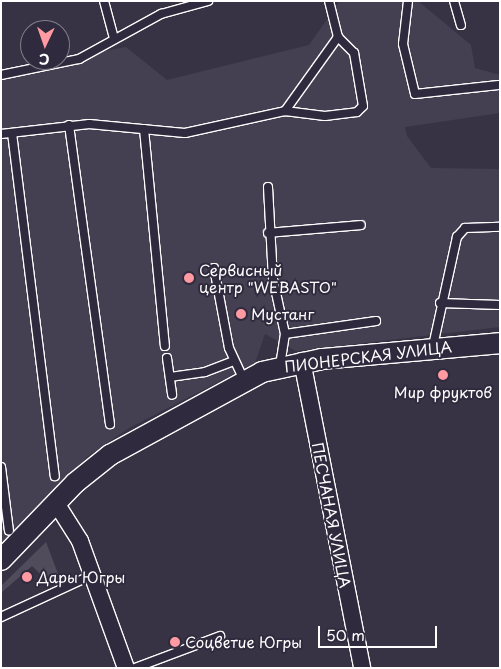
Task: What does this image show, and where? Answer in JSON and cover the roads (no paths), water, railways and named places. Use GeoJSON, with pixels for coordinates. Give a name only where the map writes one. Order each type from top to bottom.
{"type":"FeatureCollection","features":[{"type":"Feature","properties":{"kind":"street","name":"ПИОНЕРСКАЯ УЛИЦА"},"geometry":{"type":"LineString","coordinates":[[1,560],[56,503],[110,455],[244,380],[280,366],[302,362],[433,346],[500,343]]}},
{"type":"Feature","properties":{"kind":"street","name":"ПЕСЧАНАЯ УЛИЦА"},"geometry":{"type":"LineString","coordinates":[[302,362],[362,668]]}},
{"type":"Feature","properties":{"kind":"street"},"geometry":{"type":"LineString","coordinates":[[56,503],[71,522],[93,575],[126,668]]}},
{"type":"Feature","properties":{"kind":"lane"},"geometry":{"type":"LineString","coordinates":[[104,1],[114,39]]}},
{"type":"Feature","properties":{"kind":"lane"},"geometry":{"type":"LineString","coordinates":[[1,75],[78,59],[161,14],[208,1]]}},
{"type":"Feature","properties":{"kind":"lane"},"geometry":{"type":"LineString","coordinates":[[1,134],[69,125],[185,132],[285,111],[325,116],[362,109],[364,101],[354,54],[338,37],[329,1]]}},
{"type":"Feature","properties":{"kind":"lane"},"geometry":{"type":"LineString","coordinates":[[408,1],[403,44],[416,94],[500,85]]}},
{"type":"Feature","properties":{"kind":"lane"},"geometry":{"type":"LineString","coordinates":[[454,1],[461,25]]}},
{"type":"Feature","properties":{"kind":"lane"},"geometry":{"type":"LineString","coordinates":[[285,111],[338,37]]}},
{"type":"Feature","properties":{"kind":"lane"},"geometry":{"type":"LineString","coordinates":[[69,125],[110,424]]}},
{"type":"Feature","properties":{"kind":"lane"},"geometry":{"type":"LineString","coordinates":[[144,129],[165,346]]}},
{"type":"Feature","properties":{"kind":"lane"},"geometry":{"type":"LineString","coordinates":[[12,133],[55,476]]}},
{"type":"Feature","properties":{"kind":"lane"},"geometry":{"type":"LineString","coordinates":[[268,187],[268,233],[284,334],[280,366]]}},
{"type":"Feature","properties":{"kind":"lane"},"geometry":{"type":"LineString","coordinates":[[268,233],[360,225]]}},
{"type":"Feature","properties":{"kind":"lane"},"geometry":{"type":"LineString","coordinates":[[433,346],[440,303],[457,237],[465,228],[500,227]]}},
{"type":"Feature","properties":{"kind":"lane"},"geometry":{"type":"LineString","coordinates":[[214,268],[234,360],[244,380]]}},
{"type":"Feature","properties":{"kind":"lane"},"geometry":{"type":"LineString","coordinates":[[440,303],[500,305]]}},
{"type":"Feature","properties":{"kind":"lane"},"geometry":{"type":"LineString","coordinates":[[284,334],[376,321]]}},
{"type":"Feature","properties":{"kind":"lane"},"geometry":{"type":"LineString","coordinates":[[167,358],[172,395]]}},
{"type":"Feature","properties":{"kind":"lane"},"geometry":{"type":"LineString","coordinates":[[170,377],[205,372],[234,360]]}},
{"type":"Feature","properties":{"kind":"lane"},"geometry":{"type":"LineString","coordinates":[[1,467],[9,531]]}},
{"type":"Feature","properties":{"kind":"lane"},"geometry":{"type":"LineString","coordinates":[[1,617],[93,575]]}},
{"type":"Feature","properties":{"kind":"lane"},"geometry":{"type":"LineString","coordinates":[[134,668],[220,636]]}},
{"type":"Feature","properties":{"kind":"place","name":"Сервисный центр \"WEBASTO\""},"geometry":{"type":"Point","coordinates":[189,278]}},
{"type":"Feature","properties":{"kind":"place","name":"Мустанг"},"geometry":{"type":"Point","coordinates":[241,314]}},
{"type":"Feature","properties":{"kind":"place","name":"Мир фруктов"},"geometry":{"type":"Point","coordinates":[443,375]}},
{"type":"Feature","properties":{"kind":"place","name":"Дары Югры"},"geometry":{"type":"Point","coordinates":[27,577]}},
{"type":"Feature","properties":{"kind":"place","name":"Соцветие Югры"},"geometry":{"type":"Point","coordinates":[175,642]}}]}
